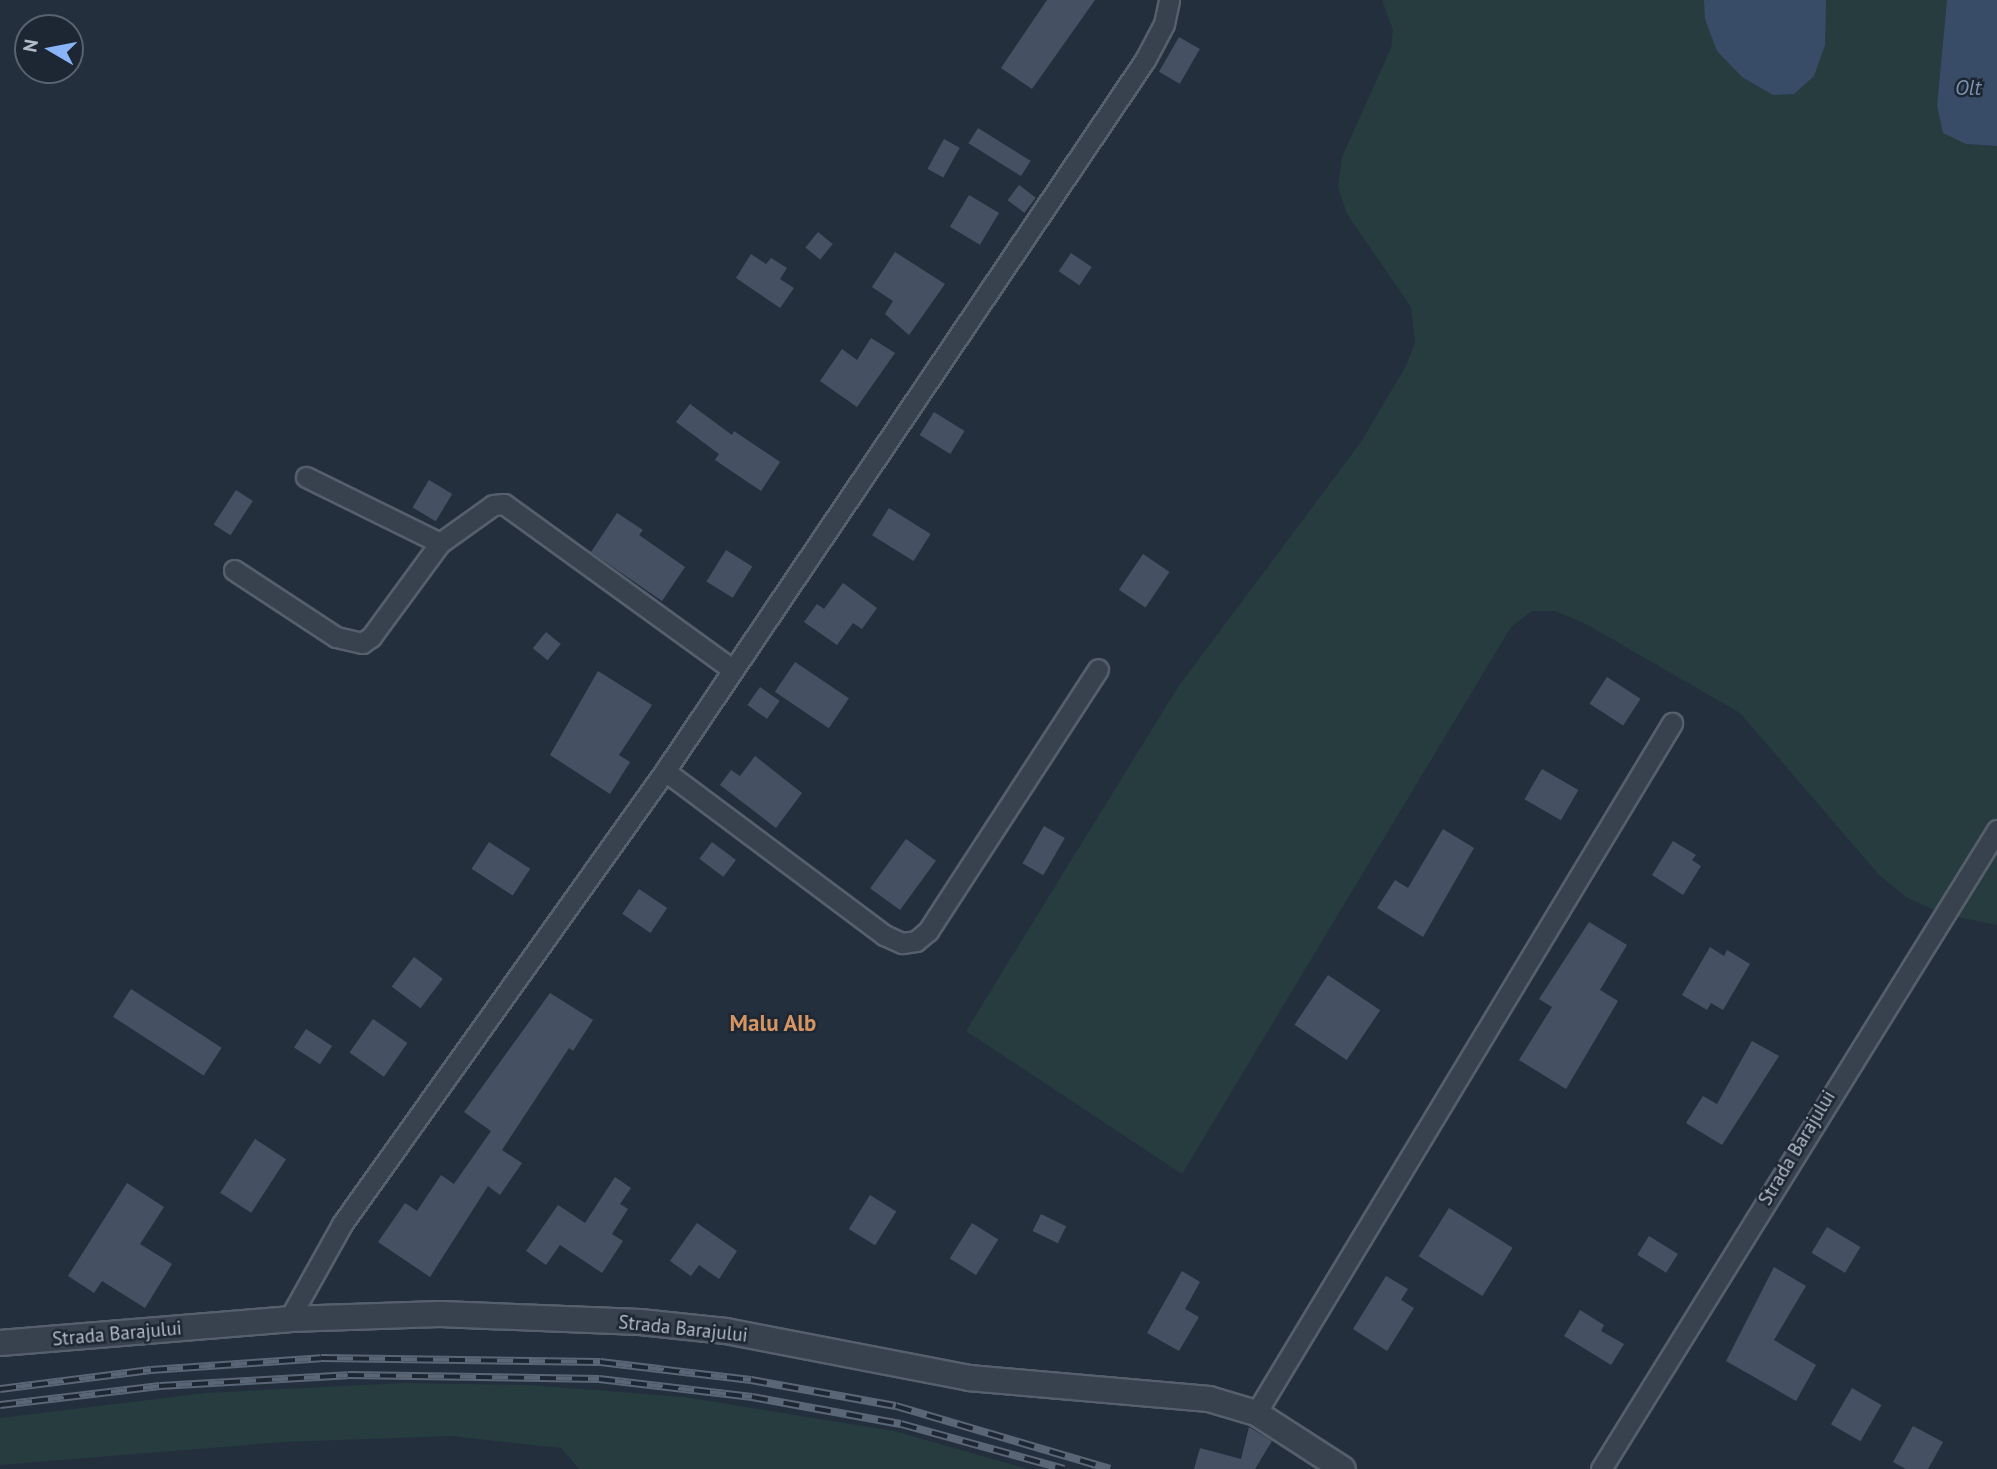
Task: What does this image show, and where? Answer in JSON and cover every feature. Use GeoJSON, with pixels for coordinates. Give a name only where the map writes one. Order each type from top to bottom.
{"type":"FeatureCollection","features":[{"type":"Feature","properties":{"kind":"street"},"geometry":{"type":"LineString","coordinates":[[289,1320],[342,1224],[665,771],[1145,60],[1164,24],[1169,0]]}},
{"type":"Feature","properties":{"kind":"street"},"geometry":{"type":"LineString","coordinates":[[306,477],[440,543]]}},
{"type":"Feature","properties":{"kind":"street"},"geometry":{"type":"LineString","coordinates":[[234,570],[336,637],[362,643],[371,637],[440,543],[493,505],[504,505],[733,670]]}},
{"type":"Feature","properties":{"kind":"street"},"geometry":{"type":"LineString","coordinates":[[665,771],[884,935],[902,943],[916,941],[928,931],[1098,669]]}},
{"type":"Feature","properties":{"kind":"street"},"geometry":{"type":"LineString","coordinates":[[1256,1413],[1672,723]]}},
{"type":"Feature","properties":{"kind":"street","name":"Strada Barajului"},"geometry":{"type":"LineString","coordinates":[[1601,1469],[1997,830]]}},
{"type":"Feature","properties":{"kind":"street","name":"Strada Barajului"},"geometry":{"type":"LineString","coordinates":[[0,1343],[289,1320],[440,1314],[640,1322],[726,1331],[969,1378],[1197,1397],[1256,1413],[1343,1469]]}},
{"type":"Feature","properties":{"kind":"green space"},"geometry":{"type":"Polygon","coordinates":[[[1382,0],[1947,0],[1937,105],[1966,144],[1997,146],[1997,925],[1943,914],[1906,897],[1879,875],[1740,713],[1586,624],[1555,611],[1532,611],[1511,627],[1182,1174],[966,1031],[1178,687],[1361,442],[1406,366],[1415,342],[1411,307],[1347,214],[1338,187],[1342,157],[1391,48],[1393,30],[1382,0]]]}},
{"type":"Feature","properties":{"kind":"green space"},"geometry":{"type":"Polygon","coordinates":[[[404,1383],[529,1385],[684,1397],[894,1431],[1028,1469],[579,1469],[561,1448],[452,1436],[283,1442],[0,1465],[0,1418],[206,1393],[404,1383]]]}},
{"type":"Feature","properties":{"kind":"water"},"geometry":{"type":"Polygon","coordinates":[[[1704,0],[1826,0],[1825,45],[1814,76],[1794,94],[1773,95],[1742,77],[1717,51],[1705,19],[1704,0]]]}},
{"type":"Feature","properties":{"kind":"water","name":"Olt"},"geometry":{"type":"Polygon","coordinates":[[[1947,0],[1997,0],[1997,146],[1966,144],[1943,133],[1937,105],[1947,0]]]}},
{"type":"Feature","properties":{"kind":"building"},"geometry":{"type":"Polygon","coordinates":[[[1047,0],[1095,0],[1032,89],[1001,68],[1047,0]]]}},
{"type":"Feature","properties":{"kind":"building"},"geometry":{"type":"Polygon","coordinates":[[[1179,37],[1200,49],[1180,84],[1159,72],[1179,37]]]}},
{"type":"Feature","properties":{"kind":"building"},"geometry":{"type":"Polygon","coordinates":[[[978,128],[1031,161],[1021,176],[968,143],[978,128]]]}},
{"type":"Feature","properties":{"kind":"building"},"geometry":{"type":"Polygon","coordinates":[[[944,139],[960,148],[943,177],[928,169],[944,139]]]}},
{"type":"Feature","properties":{"kind":"building"},"geometry":{"type":"Polygon","coordinates":[[[1019,185],[1036,198],[1024,213],[1008,200],[1019,185]]]}},
{"type":"Feature","properties":{"kind":"building"},"geometry":{"type":"Polygon","coordinates":[[[969,195],[999,213],[980,245],[950,227],[969,195]]]}},
{"type":"Feature","properties":{"kind":"building"},"geometry":{"type":"Polygon","coordinates":[[[818,232],[833,244],[820,260],[805,248],[818,232]]]}},
{"type":"Feature","properties":{"kind":"building"},"geometry":{"type":"Polygon","coordinates":[[[895,252],[945,284],[909,335],[885,314],[893,301],[872,287],[895,252]]]}},
{"type":"Feature","properties":{"kind":"building"},"geometry":{"type":"Polygon","coordinates":[[[1071,253],[1092,267],[1079,285],[1059,271],[1071,253]]]}},
{"type":"Feature","properties":{"kind":"building"},"geometry":{"type":"Polygon","coordinates":[[[751,254],[766,264],[771,258],[787,268],[780,279],[794,288],[780,308],[736,278],[751,254]]]}},
{"type":"Feature","properties":{"kind":"building"},"geometry":{"type":"Polygon","coordinates":[[[871,338],[895,353],[857,407],[820,381],[842,349],[857,360],[871,338]]]}},
{"type":"Feature","properties":{"kind":"building"},"geometry":{"type":"Polygon","coordinates":[[[690,404],[732,435],[734,431],[780,462],[761,491],[715,460],[719,454],[676,422],[690,404]]]}},
{"type":"Feature","properties":{"kind":"building"},"geometry":{"type":"Polygon","coordinates":[[[934,412],[965,431],[950,454],[920,435],[934,412]]]}},
{"type":"Feature","properties":{"kind":"building"},"geometry":{"type":"Polygon","coordinates":[[[429,480],[452,494],[436,521],[413,507],[429,480]]]}},
{"type":"Feature","properties":{"kind":"building"},"geometry":{"type":"Polygon","coordinates":[[[236,490],[253,501],[230,535],[214,524],[236,490]]]}},
{"type":"Feature","properties":{"kind":"building"},"geometry":{"type":"Polygon","coordinates":[[[889,508],[931,534],[914,561],[872,535],[889,508]]]}},
{"type":"Feature","properties":{"kind":"building"},"geometry":{"type":"Polygon","coordinates":[[[617,513],[643,530],[639,535],[685,567],[662,601],[591,552],[617,513]]]}},
{"type":"Feature","properties":{"kind":"building"},"geometry":{"type":"Polygon","coordinates":[[[726,550],[752,566],[733,598],[706,581],[726,550]]]}},
{"type":"Feature","properties":{"kind":"building"},"geometry":{"type":"Polygon","coordinates":[[[1143,554],[1170,572],[1145,608],[1119,590],[1143,554]]]}},
{"type":"Feature","properties":{"kind":"building"},"geometry":{"type":"Polygon","coordinates":[[[843,583],[877,608],[862,629],[853,623],[837,645],[804,622],[817,604],[824,609],[843,583]]]}},
{"type":"Feature","properties":{"kind":"building"},"geometry":{"type":"Polygon","coordinates":[[[546,632],[561,644],[548,660],[533,648],[546,632]]]}},
{"type":"Feature","properties":{"kind":"building"},"geometry":{"type":"Polygon","coordinates":[[[795,662],[849,698],[829,728],[775,692],[795,662]]]}},
{"type":"Feature","properties":{"kind":"building"},"geometry":{"type":"Polygon","coordinates":[[[598,671],[652,705],[619,755],[630,762],[610,794],[550,755],[598,671]]]}},
{"type":"Feature","properties":{"kind":"building"},"geometry":{"type":"Polygon","coordinates":[[[1607,677],[1641,699],[1623,726],[1590,704],[1607,677]]]}},
{"type":"Feature","properties":{"kind":"building"},"geometry":{"type":"Polygon","coordinates":[[[760,687],[780,701],[767,719],[747,705],[760,687]]]}},
{"type":"Feature","properties":{"kind":"building"},"geometry":{"type":"Polygon","coordinates":[[[755,756],[802,793],[776,828],[720,785],[731,770],[740,776],[755,756]]]}},
{"type":"Feature","properties":{"kind":"building"},"geometry":{"type":"Polygon","coordinates":[[[1542,769],[1578,790],[1561,820],[1524,799],[1542,769]]]}},
{"type":"Feature","properties":{"kind":"building"},"geometry":{"type":"Polygon","coordinates":[[[1044,826],[1065,838],[1043,875],[1022,863],[1044,826]]]}},
{"type":"Feature","properties":{"kind":"building"},"geometry":{"type":"Polygon","coordinates":[[[1443,829],[1474,848],[1423,937],[1377,908],[1395,880],[1408,888],[1443,829]]]}},
{"type":"Feature","properties":{"kind":"building"},"geometry":{"type":"Polygon","coordinates":[[[906,839],[936,861],[900,910],[870,888],[906,839]]]}},
{"type":"Feature","properties":{"kind":"building"},"geometry":{"type":"Polygon","coordinates":[[[1673,841],[1696,855],[1692,860],[1701,866],[1683,895],[1652,875],[1673,841]]]}},
{"type":"Feature","properties":{"kind":"building"},"geometry":{"type":"Polygon","coordinates":[[[489,842],[530,869],[513,896],[472,869],[489,842]]]}},
{"type":"Feature","properties":{"kind":"building"},"geometry":{"type":"Polygon","coordinates":[[[712,842],[736,860],[723,877],[699,859],[712,842]]]}},
{"type":"Feature","properties":{"kind":"building"},"geometry":{"type":"Polygon","coordinates":[[[639,889],[667,908],[650,933],[622,914],[639,889]]]}},
{"type":"Feature","properties":{"kind":"building"},"geometry":{"type":"Polygon","coordinates":[[[1589,922],[1627,945],[1600,990],[1618,1001],[1566,1089],[1519,1060],[1552,1007],[1539,999],[1589,922]]]}},
{"type":"Feature","properties":{"kind":"building"},"geometry":{"type":"Polygon","coordinates":[[[1710,947],[1724,956],[1727,950],[1750,964],[1723,1010],[1711,1003],[1707,1010],[1682,995],[1710,947]]]}},
{"type":"Feature","properties":{"kind":"building"},"geometry":{"type":"Polygon","coordinates":[[[414,957],[443,979],[420,1008],[392,987],[414,957]]]}},
{"type":"Feature","properties":{"kind":"building"},"geometry":{"type":"Polygon","coordinates":[[[1328,975],[1380,1010],[1347,1060],[1294,1025],[1328,975]]]}},
{"type":"Feature","properties":{"kind":"building"},"geometry":{"type":"Polygon","coordinates":[[[131,989],[222,1048],[204,1075],[113,1017],[131,989]]]}},
{"type":"Feature","properties":{"kind":"building"},"geometry":{"type":"Polygon","coordinates":[[[550,993],[593,1020],[573,1051],[569,1048],[502,1150],[522,1163],[500,1195],[488,1186],[430,1277],[378,1242],[405,1203],[417,1211],[441,1175],[454,1184],[491,1131],[464,1112],[550,993]]]}},
{"type":"Feature","properties":{"kind":"building"},"geometry":{"type":"Polygon","coordinates":[[[373,1019],[407,1043],[384,1077],[349,1053],[373,1019]]]}},
{"type":"Feature","properties":{"kind":"building"},"geometry":{"type":"Polygon","coordinates":[[[306,1029],[332,1046],[320,1064],[294,1047],[306,1029]]]}},
{"type":"Feature","properties":{"kind":"building"},"geometry":{"type":"Polygon","coordinates":[[[1752,1041],[1779,1056],[1722,1145],[1686,1123],[1703,1096],[1717,1104],[1752,1041]]]}},
{"type":"Feature","properties":{"kind":"building"},"geometry":{"type":"Polygon","coordinates":[[[255,1139],[286,1159],[251,1213],[220,1193],[255,1139]]]}},
{"type":"Feature","properties":{"kind":"building"},"geometry":{"type":"Polygon","coordinates":[[[615,1177],[631,1188],[620,1204],[628,1209],[612,1234],[623,1241],[602,1273],[560,1245],[546,1265],[526,1251],[558,1205],[585,1223],[615,1177]]]}},
{"type":"Feature","properties":{"kind":"building"},"geometry":{"type":"Polygon","coordinates":[[[127,1183],[164,1207],[140,1244],[172,1264],[145,1308],[102,1281],[94,1293],[68,1276],[127,1183]]]}},
{"type":"Feature","properties":{"kind":"building"},"geometry":{"type":"Polygon","coordinates":[[[870,1195],[896,1211],[875,1245],[849,1229],[870,1195]]]}},
{"type":"Feature","properties":{"kind":"building"},"geometry":{"type":"Polygon","coordinates":[[[1449,1208],[1513,1248],[1482,1296],[1419,1256],[1449,1208]]]}},
{"type":"Feature","properties":{"kind":"building"},"geometry":{"type":"Polygon","coordinates":[[[1041,1214],[1066,1226],[1058,1243],[1033,1231],[1041,1214]]]}},
{"type":"Feature","properties":{"kind":"building"},"geometry":{"type":"Polygon","coordinates":[[[697,1223],[737,1251],[719,1279],[699,1265],[691,1276],[670,1261],[697,1223]]]}},
{"type":"Feature","properties":{"kind":"building"},"geometry":{"type":"Polygon","coordinates":[[[972,1223],[998,1239],[976,1275],[950,1259],[972,1223]]]}},
{"type":"Feature","properties":{"kind":"building"},"geometry":{"type":"Polygon","coordinates":[[[1827,1227],[1860,1247],[1845,1273],[1812,1253],[1827,1227]]]}},
{"type":"Feature","properties":{"kind":"building"},"geometry":{"type":"Polygon","coordinates":[[[1649,1236],[1678,1254],[1666,1273],[1637,1255],[1649,1236]]]}},
{"type":"Feature","properties":{"kind":"building"},"geometry":{"type":"Polygon","coordinates":[[[1774,1267],[1806,1286],[1774,1340],[1816,1365],[1796,1401],[1726,1361],[1774,1267]]]}},
{"type":"Feature","properties":{"kind":"building"},"geometry":{"type":"Polygon","coordinates":[[[1182,1271],[1200,1282],[1185,1309],[1199,1317],[1179,1351],[1147,1333],[1182,1271]]]}},
{"type":"Feature","properties":{"kind":"building"},"geometry":{"type":"Polygon","coordinates":[[[1386,1276],[1408,1289],[1401,1300],[1414,1308],[1387,1351],[1353,1329],[1386,1276]]]}},
{"type":"Feature","properties":{"kind":"building"},"geometry":{"type":"Polygon","coordinates":[[[1580,1310],[1604,1325],[1601,1331],[1624,1344],[1611,1365],[1564,1336],[1580,1310]]]}},
{"type":"Feature","properties":{"kind":"building"},"geometry":{"type":"Polygon","coordinates":[[[1852,1388],[1881,1405],[1860,1441],[1831,1424],[1852,1388]]]}},
{"type":"Feature","properties":{"kind":"building"},"geometry":{"type":"Polygon","coordinates":[[[1913,1426],[1943,1442],[1928,1469],[1906,1469],[1893,1462],[1913,1426]]]}},
{"type":"Feature","properties":{"kind":"building"},"geometry":{"type":"Polygon","coordinates":[[[1249,1427],[1272,1441],[1255,1469],[1194,1469],[1200,1448],[1241,1459],[1249,1427]]]}},
{"type":"Feature","properties":{"kind":"railway"},"geometry":{"type":"LineString","coordinates":[[0,1389],[151,1370],[321,1358],[600,1362],[751,1380],[896,1406],[1110,1469]]}},
{"type":"Feature","properties":{"kind":"railway"},"geometry":{"type":"LineString","coordinates":[[0,1405],[160,1386],[348,1375],[599,1379],[752,1397],[901,1424],[1064,1469]]}},
{"type":"Feature","properties":{"kind":"district","name":"Malu Alb"},"geometry":{"type":"Point","coordinates":[773,1023]}}]}
